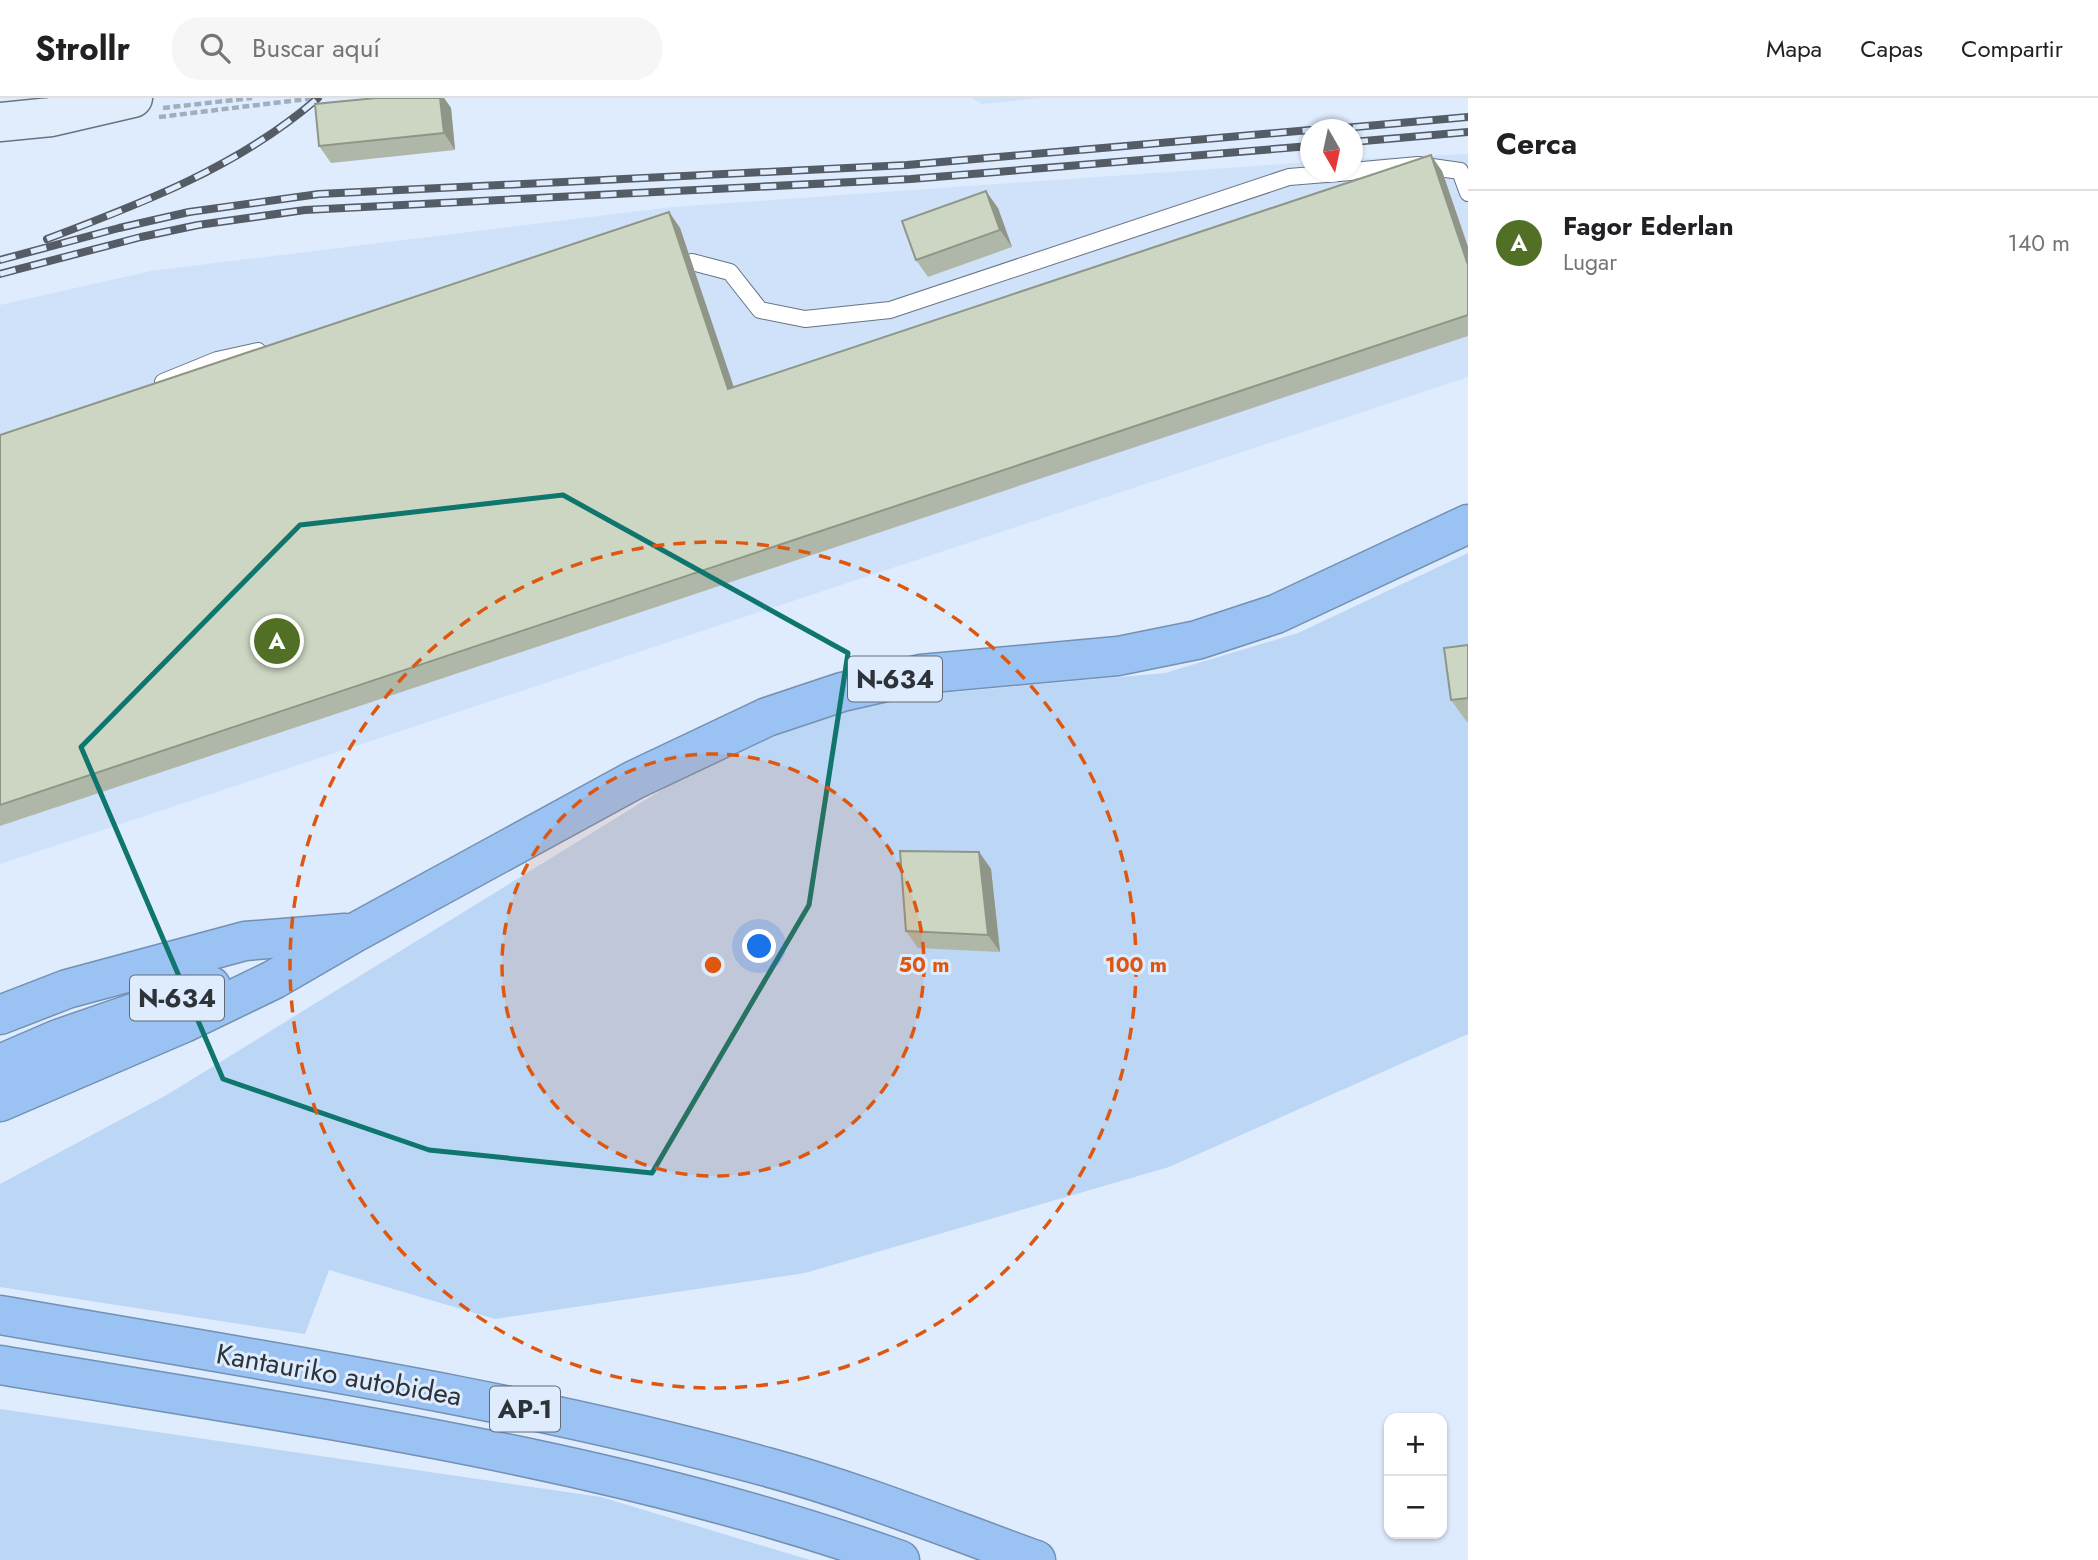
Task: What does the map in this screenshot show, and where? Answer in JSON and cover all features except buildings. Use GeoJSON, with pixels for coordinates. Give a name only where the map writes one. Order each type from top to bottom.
{"type":"FeatureCollection","features":[{"type":"Feature","properties":{"kind":"highway","name":"N-634"},"geometry":{"type":"LineString","coordinates":[[0,1064],[58,1040],[256,971],[354,933],[634,780],[730,733],[792,708],[842,692],[920,674],[1118,656],[1197,640],[1276,614],[1468,524]]}},
{"type":"Feature","properties":{"kind":"highway"},"geometry":{"type":"LineString","coordinates":[[0,1015],[66,989],[245,941],[354,933]]}},
{"type":"Feature","properties":{"kind":"highway"},"geometry":{"type":"LineString","coordinates":[[0,1102],[184,1023],[273,980],[354,933]]}},
{"type":"Feature","properties":{"kind":"highway","name":"Kantauriko autobidea"},"geometry":{"type":"LineString","coordinates":[[0,1315],[501,1404],[658,1438],[770,1468],[869,1499],[1036,1560]]}},
{"type":"Feature","properties":{"kind":"highway","name":"Kantauriko autobidea"},"geometry":{"type":"LineString","coordinates":[[0,1365],[514,1454],[740,1508],[900,1560]]}},
{"type":"Feature","properties":{"kind":"street"},"geometry":{"type":"LineString","coordinates":[[0,122],[51,117],[133,98]]}},
{"type":"Feature","properties":{"kind":"lane"},"geometry":{"type":"LineString","coordinates":[[1363,170],[1418,165],[1460,170],[1468,192]]}},
{"type":"Feature","properties":{"kind":"lane"},"geometry":{"type":"LineString","coordinates":[[692,262],[730,272],[760,310],[805,319],[890,310],[1289,177],[1300,176]]}},
{"type":"Feature","properties":{"kind":"lane"},"geometry":{"type":"LineString","coordinates":[[146,389],[216,360],[270,349]]}},
{"type":"Feature","properties":{"kind":"lane"},"geometry":{"type":"LineString","coordinates":[[0,1002],[66,989]]}},
{"type":"Feature","properties":{"kind":"highlighted area"},"geometry":{"type":"Polygon","coordinates":[[[563,495],[848,653],[809,905],[652,1173],[429,1150],[223,1079],[81,747],[300,525],[563,495]]]}},
{"type":"Feature","properties":{"kind":"shaded area"},"geometry":{"type":"Polygon","coordinates":[[[972,98],[1040,98],[982,104],[972,98]]]}},
{"type":"Feature","properties":{"kind":"shaded area"},"geometry":{"type":"Polygon","coordinates":[[[1468,154],[1468,377],[0,864],[0,305],[151,271],[672,207],[1300,163],[1300,182],[1363,182],[1363,159],[1468,154]]]}},
{"type":"Feature","properties":{"kind":"shaded area"},"geometry":{"type":"Polygon","coordinates":[[[1468,553],[1468,1034],[1169,1167],[805,1273],[495,1319],[329,1270],[305,1334],[0,1287],[0,1184],[165,1096],[694,770],[827,714],[931,694],[1165,673],[1298,633],[1468,553]]]}},
{"type":"Feature","properties":{"kind":"shaded area"},"geometry":{"type":"Polygon","coordinates":[[[0,1409],[601,1497],[810,1560],[0,1560],[0,1409]]]}},
{"type":"Feature","properties":{"kind":"railway"},"geometry":{"type":"LineString","coordinates":[[47,239],[154,196],[223,163],[256,144],[318,98]]}},
{"type":"Feature","properties":{"kind":"railway"},"geometry":{"type":"LineString","coordinates":[[1363,126],[1468,117]]}},
{"type":"Feature","properties":{"kind":"railway"},"geometry":{"type":"LineString","coordinates":[[0,260],[189,212],[319,194],[907,165],[1300,131]]}},
{"type":"Feature","properties":{"kind":"railway"},"geometry":{"type":"LineString","coordinates":[[1363,141],[1468,132]]}},
{"type":"Feature","properties":{"kind":"railway"},"geometry":{"type":"LineString","coordinates":[[0,274],[198,225],[305,210],[911,179],[1300,147]]}},
{"type":"Feature","properties":{"kind":"place","name":"Fagor Ederlan"},"geometry":{"type":"Point","coordinates":[277,641]}}]}
